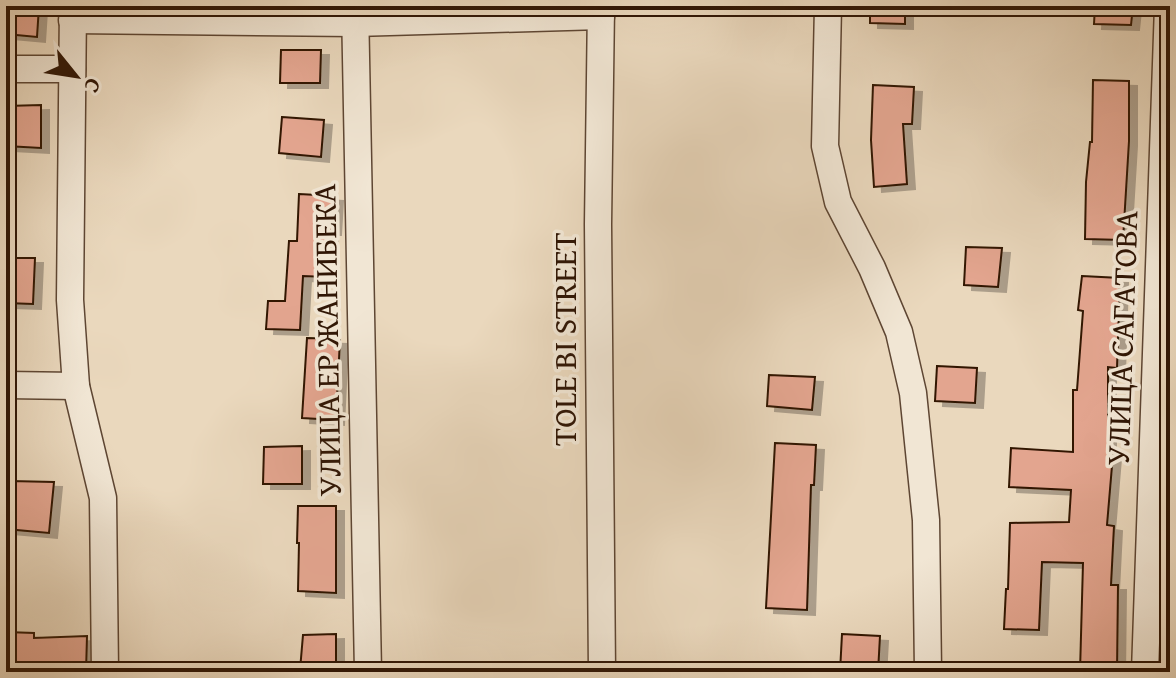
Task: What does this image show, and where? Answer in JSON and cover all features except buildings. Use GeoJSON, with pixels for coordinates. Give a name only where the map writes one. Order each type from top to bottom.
{"type":"FeatureCollection","features":[{"type":"Feature","properties":{"kind":"street"},"geometry":{"type":"LineString","coordinates":[[828,6],[825,146],[838,202],[872,268],[899,332],[913,393],[926,520],[928,672]]}},
{"type":"Feature","properties":{"kind":"street","name":"УЛИЦА САГАТОВА"},"geometry":{"type":"LineString","coordinates":[[1145,672],[1168,6]]}},
{"type":"Feature","properties":{"kind":"street"},"geometry":{"type":"LineString","coordinates":[[105,672],[103,498],[76,386],[70,300],[73,13],[601,11]]}},
{"type":"Feature","properties":{"kind":"street","name":"TOLE BI STREET"},"geometry":{"type":"LineString","coordinates":[[601,11],[598,224],[602,672]]}},
{"type":"Feature","properties":{"kind":"street","name":"УЛИЦА ЕР ЖАНИБЕКА"},"geometry":{"type":"LineString","coordinates":[[355,14],[368,672]]}},
{"type":"Feature","properties":{"kind":"street"},"geometry":{"type":"LineString","coordinates":[[6,69],[72,69]]}},
{"type":"Feature","properties":{"kind":"street"},"geometry":{"type":"LineString","coordinates":[[6,385],[76,386]]}}]}
